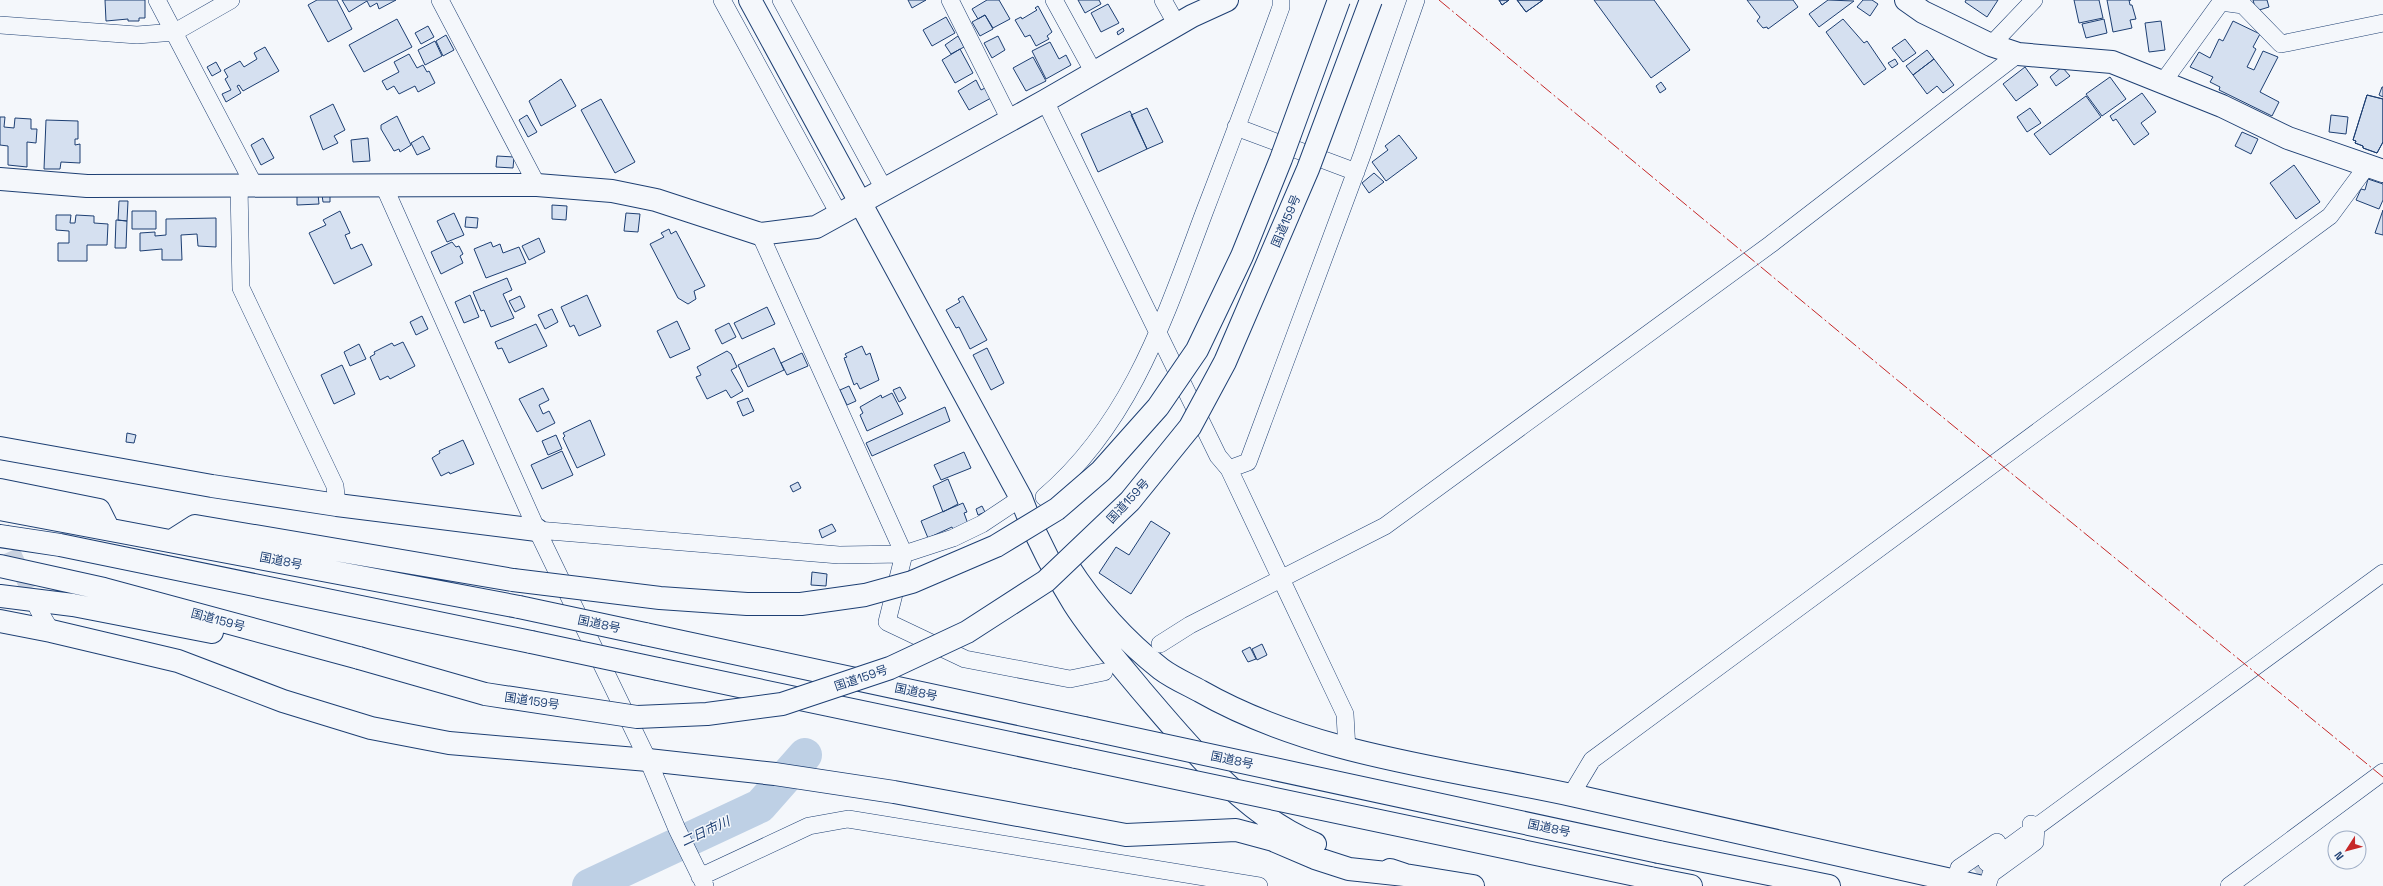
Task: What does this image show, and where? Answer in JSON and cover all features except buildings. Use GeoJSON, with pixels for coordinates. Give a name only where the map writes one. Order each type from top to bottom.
{"type":"FeatureCollection","features":[{"type":"Feature","properties":{"kind":"main road"},"geometry":{"type":"LineString","coordinates":[[750,0],[861,201],[1020,498],[1036,538],[1075,605],[1112,656],[1202,760],[1258,811],[1304,839],[1405,875]]}},
{"type":"Feature","properties":{"kind":"main road"},"geometry":{"type":"LineString","coordinates":[[0,179],[87,186],[383,184],[537,185],[612,191],[656,200],[760,234],[816,227],[1045,101],[1177,25],[1227,0]]}},
{"type":"Feature","properties":{"kind":"main road"},"geometry":{"type":"LineString","coordinates":[[173,540],[195,526],[513,580],[660,598],[747,604],[801,604],[865,595],[912,582],[996,546],[1057,509],[1101,471],[1158,407],[1197,350],[1242,256],[1281,159],[1338,0]]}},
{"type":"Feature","properties":{"kind":"main road","name":"国道159号"},"geometry":{"type":"LineString","coordinates":[[0,566],[104,589],[359,658],[485,694],[637,717],[707,714],[782,704],[890,668],[967,632],[1046,581],[1130,502],[1190,427],[1225,362],[1308,169],[1371,0]]}},
{"type":"Feature","properties":{"kind":"main road"},"geometry":{"type":"LineString","coordinates":[[1906,0],[1923,12],[1991,45],[2018,54],[2112,62],[2222,106],[2288,138],[2375,168]]}},
{"type":"Feature","properties":{"kind":"main road"},"geometry":{"type":"LineString","coordinates":[[0,448],[212,486],[338,505],[537,530]]}},
{"type":"Feature","properties":{"kind":"main road"},"geometry":{"type":"LineString","coordinates":[[0,490],[99,510],[108,528]]}},
{"type":"Feature","properties":{"kind":"main road"},"geometry":{"type":"LineString","coordinates":[[1020,498],[1047,533],[1084,591],[1116,628],[1162,670],[1228,707],[1289,731],[1347,750],[1571,795],[1978,886]]}},
{"type":"Feature","properties":{"kind":"main road","name":"国道8号"},"geometry":{"type":"LineString","coordinates":[[0,509],[173,540],[519,607],[1659,852],[1829,886]]}},
{"type":"Feature","properties":{"kind":"main road"},"geometry":{"type":"LineString","coordinates":[[0,536],[60,545],[531,642],[1691,886]]}},
{"type":"Feature","properties":{"kind":"main road"},"geometry":{"type":"LineString","coordinates":[[0,596],[72,605],[203,630],[269,647],[359,658]]}},
{"type":"Feature","properties":{"kind":"main road"},"geometry":{"type":"LineString","coordinates":[[0,621],[50,631],[178,661],[283,701],[371,728],[449,743],[648,760],[775,774],[894,792],[1126,835],[1236,830],[1273,840],[1315,858],[1349,869],[1405,875],[1473,886]]}},
{"type":"Feature","properties":{"kind":"street"},"geometry":{"type":"LineString","coordinates":[[157,0],[175,32],[246,185],[241,288],[335,486],[338,505]]}},
{"type":"Feature","properties":{"kind":"street"},"geometry":{"type":"LineString","coordinates":[[0,26],[136,35],[175,32],[231,0]]}},
{"type":"Feature","properties":{"kind":"street"},"geometry":{"type":"LineString","coordinates":[[440,0],[537,185]]}},
{"type":"Feature","properties":{"kind":"street"},"geometry":{"type":"LineString","coordinates":[[722,0],[839,214]]}},
{"type":"Feature","properties":{"kind":"street"},"geometry":{"type":"LineString","coordinates":[[781,0],[884,189]]}},
{"type":"Feature","properties":{"kind":"street"},"geometry":{"type":"LineString","coordinates":[[950,0],[1010,120]]}},
{"type":"Feature","properties":{"kind":"street"},"geometry":{"type":"LineString","coordinates":[[1054,0],[1094,73]]}},
{"type":"Feature","properties":{"kind":"street"},"geometry":{"type":"LineString","coordinates":[[1164,0],[1177,25]]}},
{"type":"Feature","properties":{"kind":"street"},"geometry":{"type":"LineString","coordinates":[[1044,497],[1084,459],[1123,402],[1158,336],[1281,7],[1281,0]]}},
{"type":"Feature","properties":{"kind":"street"},"geometry":{"type":"LineString","coordinates":[[1229,469],[1248,462],[1356,172],[1416,0]]}},
{"type":"Feature","properties":{"kind":"street"},"geometry":{"type":"LineString","coordinates":[[1991,45],[2034,0]]}},
{"type":"Feature","properties":{"kind":"street"},"geometry":{"type":"LineString","coordinates":[[2163,82],[2221,2],[2243,5],[2281,44],[2383,23]]}},
{"type":"Feature","properties":{"kind":"street"},"geometry":{"type":"LineString","coordinates":[[1160,644],[1190,625],[1282,580],[1385,526],[1771,244],[2018,54]]}},
{"type":"Feature","properties":{"kind":"street"},"geometry":{"type":"LineString","coordinates":[[1045,101],[1158,336],[1218,456],[1229,469],[1345,714],[1347,750]]}},
{"type":"Feature","properties":{"kind":"street"},"geometry":{"type":"LineString","coordinates":[[1236,127],[1356,172]]}},
{"type":"Feature","properties":{"kind":"street"},"geometry":{"type":"LineString","coordinates":[[1571,795],[1592,760],[2330,216],[2375,168]]}},
{"type":"Feature","properties":{"kind":"street"},"geometry":{"type":"LineString","coordinates":[[383,184],[537,530],[648,760],[677,829],[703,882],[808,826],[848,819],[1259,886]]}},
{"type":"Feature","properties":{"kind":"street"},"geometry":{"type":"LineString","coordinates":[[760,234],[904,554],[887,622],[965,659],[1070,679],[1104,672]]}},
{"type":"Feature","properties":{"kind":"street"},"geometry":{"type":"LineString","coordinates":[[537,530],[839,555],[904,554],[953,538],[982,524],[1020,498]]}},
{"type":"Feature","properties":{"kind":"street"},"geometry":{"type":"LineString","coordinates":[[1987,863],[2383,573]]}},
{"type":"Feature","properties":{"kind":"street"},"geometry":{"type":"LineString","coordinates":[[38,609],[50,631]]}},
{"type":"Feature","properties":{"kind":"street"},"geometry":{"type":"LineString","coordinates":[[2229,886],[2383,772]]}},
{"type":"Feature","properties":{"kind":"street"},"geometry":{"type":"LineString","coordinates":[[1955,881],[1959,868],[2026,822],[2036,826]]}},
{"type":"Feature","properties":{"kind":"street"},"geometry":{"type":"LineString","coordinates":[[1987,886],[1991,874],[2035,842],[2036,826]]}},
{"type":"Feature","properties":{"kind":"waterway","name":"二日市川"},"geometry":{"type":"LineString","coordinates":[[589,886],[760,806],[805,755]]}},
{"type":"Feature","properties":{"kind":"tunnel"},"geometry":{"type":"LineString","coordinates":[[1,528],[38,609]]}},
{"type":"Feature","properties":{"kind":"tunnel"},"geometry":{"type":"LineString","coordinates":[[1955,886],[1987,863]]}},
{"type":"Feature","properties":{"kind":"power"},"geometry":{"type":"LineString","coordinates":[[1439,0],[1896,379],[2383,777]]}}]}
